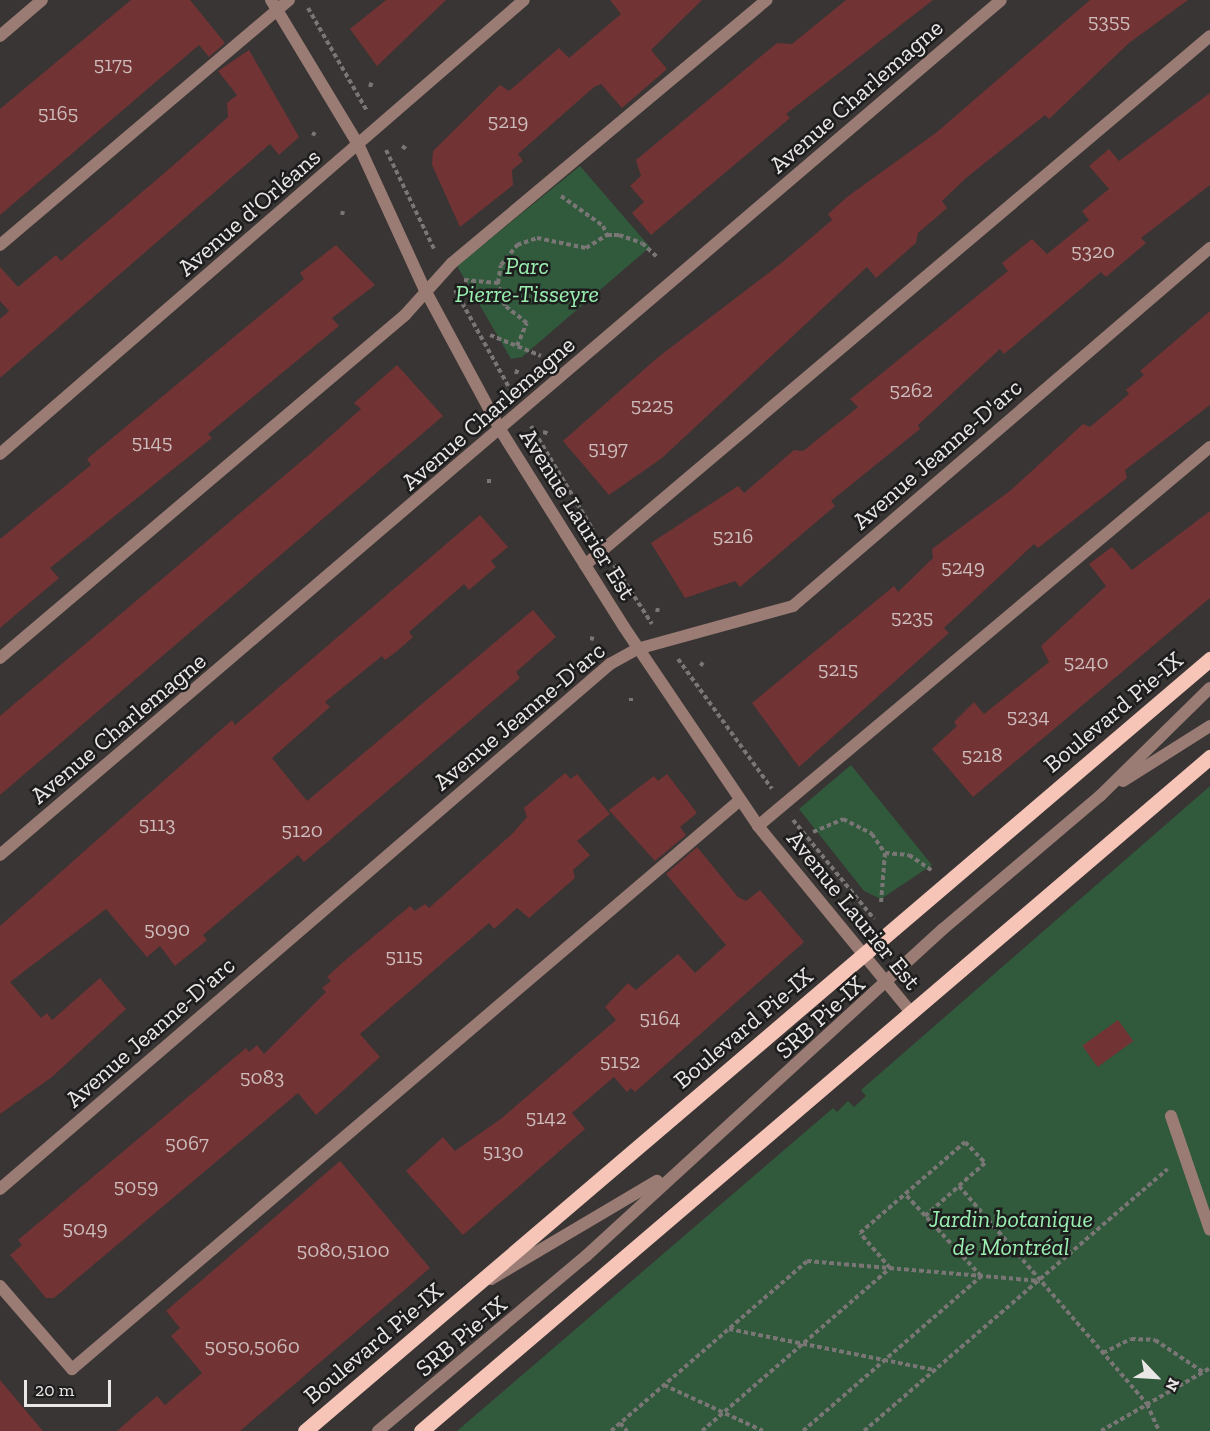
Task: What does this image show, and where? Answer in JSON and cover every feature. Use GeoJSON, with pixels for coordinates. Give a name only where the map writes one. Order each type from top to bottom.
{"type":"FeatureCollection","features":[{"type":"Feature","properties":{"kind":"main road","name":"Boulevard Pie-IX"},"geometry":{"type":"LineString","coordinates":[[305,1431],[1210,659]]}},
{"type":"Feature","properties":{"kind":"main road"},"geometry":{"type":"LineString","coordinates":[[421,1431],[1210,757]]}},
{"type":"Feature","properties":{"kind":"street"},"geometry":{"type":"LineString","coordinates":[[0,36],[42,0]]}},
{"type":"Feature","properties":{"kind":"street"},"geometry":{"type":"LineString","coordinates":[[0,245],[274,4],[289,0]]}},
{"type":"Feature","properties":{"kind":"street","name":"Avenue d'Orléans"},"geometry":{"type":"LineString","coordinates":[[0,454],[524,0]]}},
{"type":"Feature","properties":{"kind":"street"},"geometry":{"type":"LineString","coordinates":[[0,658],[405,315],[424,288],[766,0]]}},
{"type":"Feature","properties":{"kind":"street","name":"Avenue Charlemagne"},"geometry":{"type":"LineString","coordinates":[[0,855],[501,430],[1001,0]]}},
{"type":"Feature","properties":{"kind":"street","name":"Avenue Laurier Est"},"geometry":{"type":"LineString","coordinates":[[274,4],[358,144],[424,288],[501,430],[585,566],[638,649],[758,826],[911,1012]]}},
{"type":"Feature","properties":{"kind":"street"},"geometry":{"type":"LineString","coordinates":[[585,566],[1210,36]]}},
{"type":"Feature","properties":{"kind":"street","name":"Avenue Jeanne-D'arc"},"geometry":{"type":"LineString","coordinates":[[0,1189],[610,664],[638,649],[793,606],[1210,248]]}},
{"type":"Feature","properties":{"kind":"street"},"geometry":{"type":"LineString","coordinates":[[758,826],[1210,447]]}},
{"type":"Feature","properties":{"kind":"street","name":"SRB Pie-IX"},"geometry":{"type":"LineString","coordinates":[[378,1431],[586,1256],[673,1171],[1100,796],[1210,688]]}},
{"type":"Feature","properties":{"kind":"street","name":"SRB Pie-IX"},"geometry":{"type":"LineString","coordinates":[[1100,796],[1210,726]]}},
{"type":"Feature","properties":{"kind":"street"},"geometry":{"type":"LineString","coordinates":[[0,1286],[72,1369],[740,800]]}},
{"type":"Feature","properties":{"kind":"street"},"geometry":{"type":"LineString","coordinates":[[1171,1116],[1210,1230]]}},
{"type":"Feature","properties":{"kind":"street","name":"SRB Pie-IX"},"geometry":{"type":"LineString","coordinates":[[467,1293],[673,1171]]}},
{"type":"Feature","properties":{"kind":"path"},"geometry":{"type":"LineString","coordinates":[[307,7],[348,73]]}},
{"type":"Feature","properties":{"kind":"path"},"geometry":{"type":"LineString","coordinates":[[370,87],[372,81]]}},
{"type":"Feature","properties":{"kind":"path"},"geometry":{"type":"LineString","coordinates":[[399,176],[438,257]]}},
{"type":"Feature","properties":{"kind":"path"},"geometry":{"type":"LineString","coordinates":[[548,184],[607,235],[631,238],[657,257]]}},
{"type":"Feature","properties":{"kind":"path"},"geometry":{"type":"LineString","coordinates":[[517,346],[527,323],[505,306],[498,283],[507,256],[527,239],[586,248],[607,235]]}},
{"type":"Feature","properties":{"kind":"path"},"geometry":{"type":"LineString","coordinates":[[449,280],[496,365]]}},
{"type":"Feature","properties":{"kind":"path"},"geometry":{"type":"LineString","coordinates":[[461,280],[498,283]]}},
{"type":"Feature","properties":{"kind":"path"},"geometry":{"type":"LineString","coordinates":[[490,335],[541,356]]}},
{"type":"Feature","properties":{"kind":"path"},"geometry":{"type":"LineString","coordinates":[[516,374],[518,368]]}},
{"type":"Feature","properties":{"kind":"path"},"geometry":{"type":"LineString","coordinates":[[543,432],[550,434]]}},
{"type":"Feature","properties":{"kind":"path","name":"Avenue Laurier Est"},"geometry":{"type":"LineString","coordinates":[[543,447],[597,536]]}},
{"type":"Feature","properties":{"kind":"path","name":"Avenue Laurier Est"},"geometry":{"type":"LineString","coordinates":[[609,557],[646,617]]}},
{"type":"Feature","properties":{"kind":"path"},"geometry":{"type":"LineString","coordinates":[[696,683],[777,795]]}},
{"type":"Feature","properties":{"kind":"path","name":"Avenue Laurier Est"},"geometry":{"type":"LineString","coordinates":[[790,815],[854,896]]}},
{"type":"Feature","properties":{"kind":"path"},"geometry":{"type":"LineString","coordinates":[[813,832],[843,819],[872,834],[885,853],[881,903]]}},
{"type":"Feature","properties":{"kind":"path"},"geometry":{"type":"LineString","coordinates":[[885,853],[909,855],[931,871]]}},
{"type":"Feature","properties":{"kind":"path"},"geometry":{"type":"LineString","coordinates":[[890,1268],[860,1233],[965,1142],[985,1163],[925,1216]]}},
{"type":"Feature","properties":{"kind":"path"},"geometry":{"type":"LineString","coordinates":[[864,1431],[1041,1281],[1183,1154]]}},
{"type":"Feature","properties":{"kind":"path"},"geometry":{"type":"LineString","coordinates":[[959,1186],[1147,1404],[1159,1431]]}},
{"type":"Feature","properties":{"kind":"path"},"geometry":{"type":"LineString","coordinates":[[905,1194],[981,1276]]}},
{"type":"Feature","properties":{"kind":"path"},"geometry":{"type":"LineString","coordinates":[[611,1431],[807,1261],[1041,1281]]}},
{"type":"Feature","properties":{"kind":"path"},"geometry":{"type":"LineString","coordinates":[[702,1431],[890,1268]]}},
{"type":"Feature","properties":{"kind":"path"},"geometry":{"type":"LineString","coordinates":[[802,1431],[981,1276]]}},
{"type":"Feature","properties":{"kind":"path"},"geometry":{"type":"LineString","coordinates":[[729,1329],[935,1370]]}},
{"type":"Feature","properties":{"kind":"path"},"geometry":{"type":"LineString","coordinates":[[1103,1353],[1131,1339],[1155,1340],[1203,1372]]}},
{"type":"Feature","properties":{"kind":"path"},"geometry":{"type":"LineString","coordinates":[[1101,1431],[1210,1368]]}},
{"type":"Feature","properties":{"kind":"path"},"geometry":{"type":"LineString","coordinates":[[664,1385],[763,1431]]}},
{"type":"Feature","properties":{"kind":"path"},"geometry":{"type":"LineString","coordinates":[[620,1423],[627,1431]]}},
{"type":"Feature","properties":{"kind":"green space","name":"Parc Pierre-Tisseyre"},"geometry":{"type":"Polygon","coordinates":[[[580,166],[650,247],[522,357],[511,359],[457,266],[580,166]]]}},
{"type":"Feature","properties":{"kind":"green space"},"geometry":{"type":"Polygon","coordinates":[[[851,765],[932,865],[881,899],[864,891],[799,809],[851,765]]]}},
{"type":"Feature","properties":{"kind":"green space","name":"Jardin botanique de Montréal"},"geometry":{"type":"Polygon","coordinates":[[[1210,786],[1210,1431],[457,1431],[833,1108],[837,1112],[848,1101],[854,1107],[866,1096],[861,1090],[1210,786]]]}},
{"type":"Feature","properties":{"kind":"building"},"geometry":{"type":"Polygon","coordinates":[[[131,0],[190,0],[225,43],[209,57],[199,45],[0,215],[0,109],[131,0]]]}},
{"type":"Feature","properties":{"kind":"building"},"geometry":{"type":"Polygon","coordinates":[[[386,0],[446,0],[377,66],[350,29],[386,0]]]}},
{"type":"Feature","properties":{"kind":"building"},"geometry":{"type":"Polygon","coordinates":[[[610,0],[702,0],[651,50],[667,69],[622,108],[601,84],[594,87],[518,154],[523,161],[512,170],[513,185],[460,227],[432,165],[433,151],[500,85],[509,91],[559,48],[569,58],[621,14],[610,0]]]}},
{"type":"Feature","properties":{"kind":"building"},"geometry":{"type":"Polygon","coordinates":[[[846,0],[933,0],[786,114],[790,118],[651,235],[632,213],[644,202],[630,186],[641,176],[636,160],[777,43],[792,44],[846,0]]]}},
{"type":"Feature","properties":{"kind":"building"},"geometry":{"type":"Polygon","coordinates":[[[1090,0],[1188,0],[1129,43],[1049,119],[1045,115],[966,178],[942,201],[947,208],[918,233],[916,243],[876,278],[867,267],[662,458],[609,495],[563,441],[657,358],[779,265],[832,220],[828,214],[847,197],[937,132],[1090,0]]]}},
{"type":"Feature","properties":{"kind":"building"},"geometry":{"type":"Polygon","coordinates":[[[249,50],[299,137],[279,155],[270,144],[0,378],[0,319],[9,311],[0,301],[0,267],[18,287],[56,255],[61,261],[168,170],[228,117],[227,103],[237,95],[218,71],[249,50]]]}},
{"type":"Feature","properties":{"kind":"building"},"geometry":{"type":"Polygon","coordinates":[[[1210,93],[1210,185],[1141,238],[1146,243],[1106,277],[1101,272],[1004,354],[1000,349],[918,425],[920,429],[831,501],[835,506],[740,587],[735,581],[685,598],[651,543],[738,486],[744,493],[794,450],[803,451],[858,407],[850,399],[1008,271],[1002,263],[1032,239],[1047,254],[1089,220],[1082,211],[1109,189],[1089,166],[1109,149],[1119,161],[1210,93]]]}},
{"type":"Feature","properties":{"kind":"building"},"geometry":{"type":"Polygon","coordinates":[[[336,245],[375,285],[332,318],[339,326],[208,434],[212,438],[50,568],[59,578],[0,628],[0,539],[91,465],[87,459],[304,279],[300,273],[336,245]]]}},
{"type":"Feature","properties":{"kind":"building"},"geometry":{"type":"Polygon","coordinates":[[[1210,311],[1210,405],[1125,470],[1127,478],[1107,494],[1038,548],[1034,544],[944,628],[949,633],[799,767],[752,703],[894,586],[898,592],[933,558],[932,549],[1011,490],[1083,424],[1090,427],[1129,394],[1126,390],[1144,375],[1140,371],[1210,311]]]}},
{"type":"Feature","properties":{"kind":"building"},"geometry":{"type":"Polygon","coordinates":[[[397,365],[443,416],[0,795],[0,716],[317,448],[361,409],[354,403],[397,365]]]}},
{"type":"Feature","properties":{"kind":"building"},"geometry":{"type":"Polygon","coordinates":[[[1210,511],[1210,598],[973,797],[932,749],[957,726],[954,722],[974,702],[984,714],[1049,662],[1041,646],[1106,586],[1089,564],[1112,547],[1132,570],[1210,511]]]}},
{"type":"Feature","properties":{"kind":"building"},"geometry":{"type":"Polygon","coordinates":[[[480,515],[508,547],[491,561],[496,567],[469,590],[464,584],[409,632],[413,637],[396,652],[385,660],[382,656],[325,702],[330,707],[272,758],[307,801],[533,610],[556,637],[516,672],[520,678],[304,862],[298,855],[203,935],[207,940],[175,966],[160,946],[147,957],[106,909],[10,982],[41,1018],[47,1013],[52,1020],[100,978],[126,1009],[52,1077],[0,1114],[0,926],[232,720],[235,725],[480,515]]]}},
{"type":"Feature","properties":{"kind":"building"},"geometry":{"type":"Polygon","coordinates":[[[565,773],[571,779],[577,774],[610,814],[577,841],[590,855],[573,870],[575,878],[529,918],[517,908],[494,929],[489,923],[360,1034],[380,1057],[316,1115],[298,1093],[54,1298],[46,1298],[10,1255],[22,1245],[18,1240],[246,1048],[249,1052],[257,1045],[264,1054],[326,992],[322,988],[331,981],[327,977],[410,906],[415,911],[425,904],[429,908],[513,833],[527,817],[524,808],[565,773]]]}},
{"type":"Feature","properties":{"kind":"building"},"geometry":{"type":"Polygon","coordinates":[[[667,774],[697,813],[680,827],[686,835],[655,861],[609,810],[654,776],[658,781],[667,774]]]}},
{"type":"Feature","properties":{"kind":"building"},"geometry":{"type":"Polygon","coordinates":[[[697,847],[738,897],[746,901],[760,890],[804,942],[635,1092],[631,1088],[627,1092],[614,1077],[572,1113],[585,1129],[463,1235],[406,1171],[443,1137],[455,1151],[502,1118],[616,1020],[605,1007],[628,983],[636,990],[678,954],[695,973],[726,945],[666,874],[697,847]]]}},
{"type":"Feature","properties":{"kind":"building"},"geometry":{"type":"Polygon","coordinates":[[[1118,1020],[1133,1041],[1098,1067],[1082,1046],[1118,1020]]]}},
{"type":"Feature","properties":{"kind":"building"},"geometry":{"type":"Polygon","coordinates":[[[340,1161],[430,1268],[240,1431],[117,1431],[157,1396],[165,1405],[202,1373],[171,1336],[180,1328],[166,1311],[340,1161]]]}},
{"type":"Feature","properties":{"kind":"building"},"geometry":{"type":"Polygon","coordinates":[[[0,1380],[43,1431],[0,1431],[0,1380]]]}}]}
